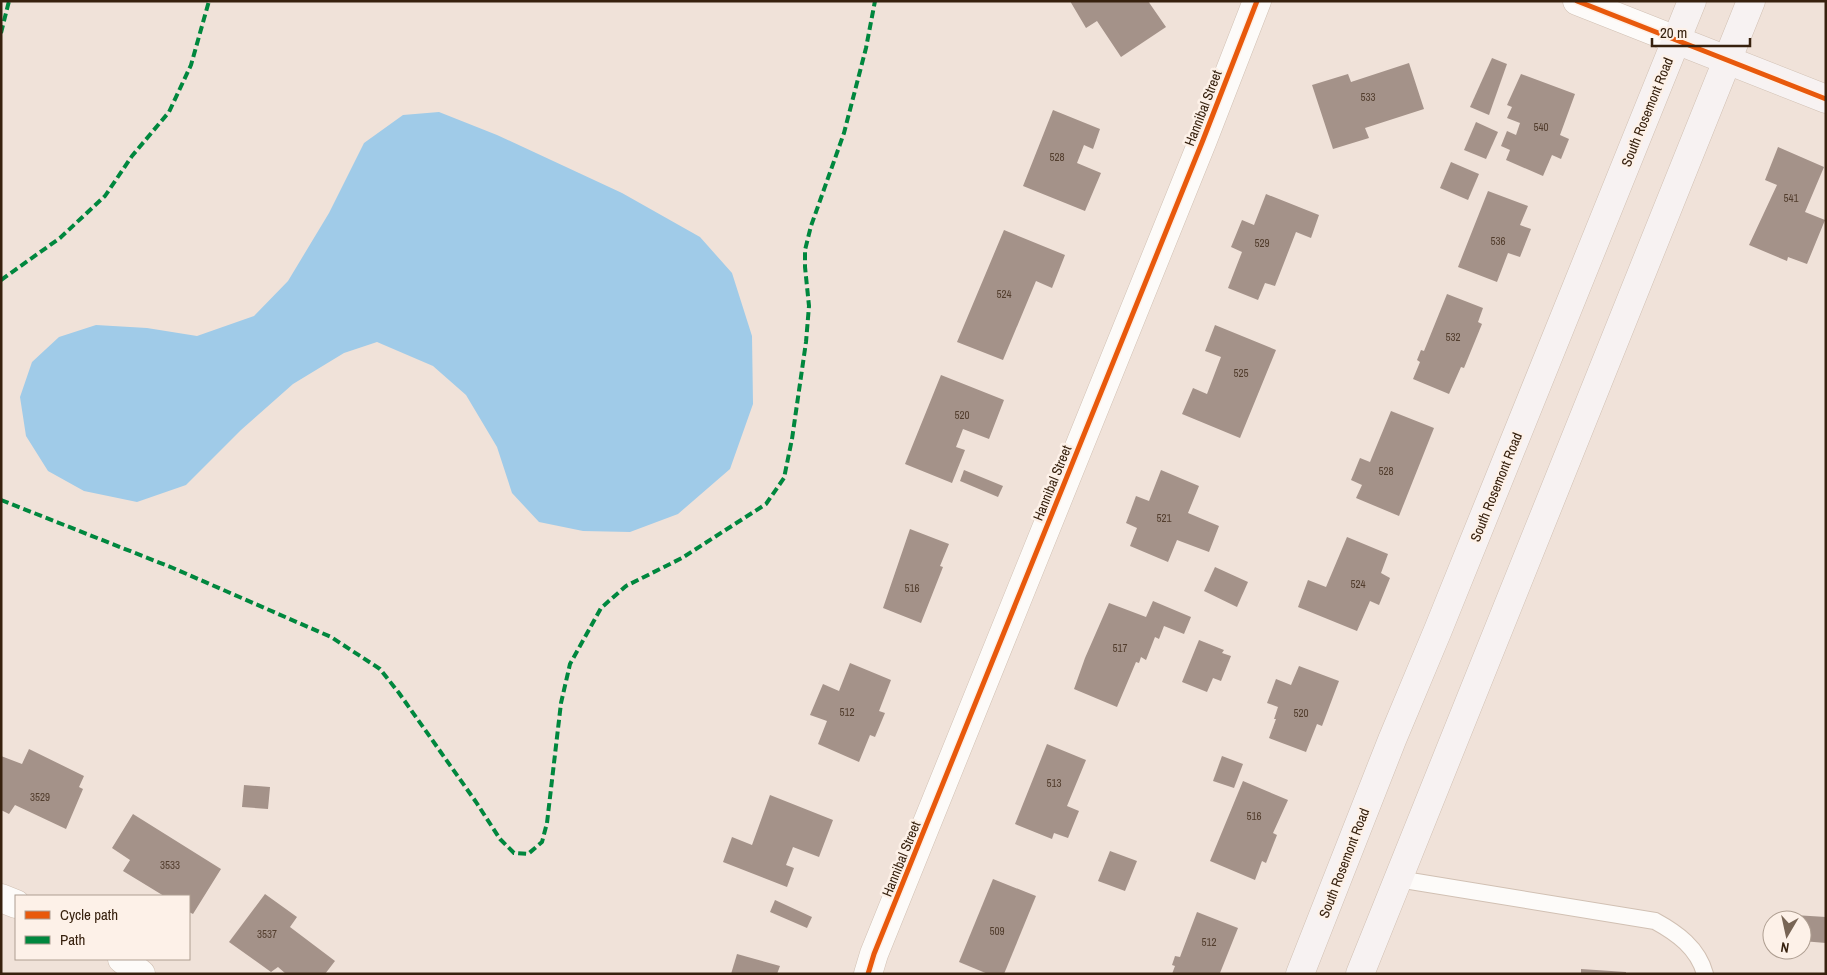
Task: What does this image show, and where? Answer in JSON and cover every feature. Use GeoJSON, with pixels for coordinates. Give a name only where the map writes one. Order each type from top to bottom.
{"type":"FeatureCollection","features":[{"type":"Feature","properties":{"kind":"main road","name":"South Rosemont Road"},"geometry":{"type":"LineString","coordinates":[[1300,974],[1392,740],[1692,1]]}},
{"type":"Feature","properties":{"kind":"main road"},"geometry":{"type":"LineString","coordinates":[[1360,974],[1752,1]]}},
{"type":"Feature","properties":{"kind":"main road"},"geometry":{"type":"LineString","coordinates":[[1676,40],[1826,99]]}},
{"type":"Feature","properties":{"kind":"street","name":"Hannibal Street"},"geometry":{"type":"LineString","coordinates":[[868,974],[874,954],[1203,140],[1257,1]]}},
{"type":"Feature","properties":{"kind":"street"},"geometry":{"type":"LineString","coordinates":[[1577,1],[1676,40]]}},
{"type":"Feature","properties":{"kind":"street"},"geometry":{"type":"LineString","coordinates":[[1,898],[15,904]]}},
{"type":"Feature","properties":{"kind":"lane"},"geometry":{"type":"LineString","coordinates":[[1398,879],[1655,921],[1676,933],[1693,950],[1705,974]]}},
{"type":"Feature","properties":{"kind":"water"},"geometry":{"type":"Polygon","coordinates":[[[439,112],[497,135],[622,193],[700,237],[732,273],[752,336],[753,404],[730,469],[678,514],[630,532],[583,531],[539,522],[512,493],[497,447],[466,395],[433,366],[377,342],[344,353],[293,384],[241,430],[186,485],[137,502],[84,491],[48,471],[26,436],[20,397],[32,362],[59,337],[96,325],[147,328],[197,336],[254,316],[288,281],[329,213],[364,143],[403,115],[439,112]]]}},
{"type":"Feature","properties":{"kind":"building"},"geometry":{"type":"Polygon","coordinates":[[[1070,1],[1148,1],[1166,27],[1121,57],[1097,21],[1086,28],[1070,1]]]}},
{"type":"Feature","properties":{"kind":"building"},"geometry":{"type":"Polygon","coordinates":[[[1492,58],[1507,64],[1489,115],[1470,107],[1492,58]]]}},
{"type":"Feature","properties":{"kind":"building"},"geometry":{"type":"Polygon","coordinates":[[[1409,63],[1424,109],[1365,128],[1369,138],[1333,149],[1312,85],[1348,74],[1351,82],[1409,63]]]}},
{"type":"Feature","properties":{"kind":"building"},"geometry":{"type":"Polygon","coordinates":[[[1521,74],[1575,94],[1560,135],[1569,139],[1561,159],[1552,155],[1543,176],[1506,160],[1510,150],[1501,146],[1507,131],[1516,135],[1520,123],[1507,118],[1512,107],[1507,105],[1521,74]]]}},
{"type":"Feature","properties":{"kind":"building"},"geometry":{"type":"Polygon","coordinates":[[[1053,110],[1100,129],[1093,149],[1084,145],[1077,163],[1101,173],[1085,211],[1023,186],[1053,110]]]}},
{"type":"Feature","properties":{"kind":"building"},"geometry":{"type":"Polygon","coordinates":[[[1476,122],[1498,132],[1486,159],[1464,150],[1476,122]]]}},
{"type":"Feature","properties":{"kind":"building"},"geometry":{"type":"Polygon","coordinates":[[[1778,147],[1824,167],[1805,212],[1825,220],[1807,264],[1788,257],[1787,261],[1749,245],[1777,185],[1765,180],[1778,147]]]}},
{"type":"Feature","properties":{"kind":"building"},"geometry":{"type":"Polygon","coordinates":[[[1451,162],[1479,174],[1468,200],[1440,188],[1451,162]]]}},
{"type":"Feature","properties":{"kind":"building"},"geometry":{"type":"Polygon","coordinates":[[[1488,191],[1528,206],[1520,225],[1531,229],[1520,257],[1508,253],[1497,282],[1458,267],[1488,191]]]}},
{"type":"Feature","properties":{"kind":"building"},"geometry":{"type":"Polygon","coordinates":[[[1266,194],[1319,215],[1311,238],[1296,232],[1275,286],[1265,283],[1258,300],[1228,288],[1242,252],[1231,247],[1242,220],[1254,225],[1266,194]]]}},
{"type":"Feature","properties":{"kind":"building"},"geometry":{"type":"Polygon","coordinates":[[[1004,230],[1065,255],[1052,288],[1036,281],[1003,360],[957,342],[1004,230]]]}},
{"type":"Feature","properties":{"kind":"building"},"geometry":{"type":"Polygon","coordinates":[[[1447,294],[1483,308],[1478,322],[1482,324],[1464,368],[1461,367],[1449,394],[1413,379],[1420,362],[1417,360],[1421,350],[1424,351],[1447,294]]]}},
{"type":"Feature","properties":{"kind":"building"},"geometry":{"type":"Polygon","coordinates":[[[1215,325],[1276,350],[1240,438],[1182,414],[1193,388],[1207,394],[1221,357],[1205,351],[1215,325]]]}},
{"type":"Feature","properties":{"kind":"building"},"geometry":{"type":"Polygon","coordinates":[[[941,375],[1004,400],[989,439],[963,429],[956,447],[965,450],[952,483],[905,464],[941,375]]]}},
{"type":"Feature","properties":{"kind":"building"},"geometry":{"type":"Polygon","coordinates":[[[1391,411],[1434,428],[1399,516],[1356,498],[1362,485],[1351,480],[1360,458],[1370,462],[1391,411]]]}},
{"type":"Feature","properties":{"kind":"building"},"geometry":{"type":"Polygon","coordinates":[[[964,470],[1003,486],[998,497],[960,481],[964,470]]]}},
{"type":"Feature","properties":{"kind":"building"},"geometry":{"type":"Polygon","coordinates":[[[1161,470],[1199,486],[1188,513],[1219,526],[1209,552],[1177,540],[1168,562],[1130,546],[1137,528],[1126,523],[1136,496],[1149,501],[1161,470]]]}},
{"type":"Feature","properties":{"kind":"building"},"geometry":{"type":"Polygon","coordinates":[[[910,529],[949,544],[940,566],[943,567],[921,623],[883,608],[910,529]]]}},
{"type":"Feature","properties":{"kind":"building"},"geometry":{"type":"Polygon","coordinates":[[[1347,537],[1388,554],[1381,573],[1390,578],[1379,605],[1370,601],[1357,631],[1298,607],[1308,580],[1326,587],[1347,537]]]}},
{"type":"Feature","properties":{"kind":"building"},"geometry":{"type":"Polygon","coordinates":[[[1215,567],[1248,582],[1237,607],[1204,591],[1215,567]]]}},
{"type":"Feature","properties":{"kind":"building"},"geometry":{"type":"Polygon","coordinates":[[[1153,601],[1191,617],[1184,634],[1164,626],[1159,639],[1155,637],[1146,660],[1141,657],[1139,663],[1136,662],[1117,707],[1074,689],[1109,603],[1146,617],[1153,601]]]}},
{"type":"Feature","properties":{"kind":"building"},"geometry":{"type":"Polygon","coordinates":[[[1199,640],[1224,650],[1222,653],[1231,656],[1221,681],[1213,678],[1207,692],[1182,682],[1199,640]]]}},
{"type":"Feature","properties":{"kind":"building"},"geometry":{"type":"Polygon","coordinates":[[[850,663],[891,680],[879,711],[885,713],[875,737],[870,735],[859,762],[818,744],[827,721],[810,715],[823,684],[839,691],[850,663]]]}},
{"type":"Feature","properties":{"kind":"building"},"geometry":{"type":"Polygon","coordinates":[[[1299,666],[1339,681],[1322,726],[1317,724],[1306,752],[1269,738],[1278,707],[1267,703],[1276,679],[1291,685],[1299,666]]]}},
{"type":"Feature","properties":{"kind":"building"},"geometry":{"type":"Polygon","coordinates":[[[1047,744],[1086,760],[1067,806],[1079,811],[1068,838],[1054,833],[1052,839],[1015,824],[1047,744]]]}},
{"type":"Feature","properties":{"kind":"building"},"geometry":{"type":"Polygon","coordinates":[[[29,749],[84,776],[79,787],[83,789],[66,829],[15,805],[9,814],[1,810],[1,756],[22,764],[29,749]]]}},
{"type":"Feature","properties":{"kind":"building"},"geometry":{"type":"Polygon","coordinates":[[[1222,756],[1243,764],[1234,788],[1213,781],[1222,756]]]}},
{"type":"Feature","properties":{"kind":"building"},"geometry":{"type":"Polygon","coordinates":[[[1243,781],[1288,800],[1273,833],[1277,835],[1266,863],[1262,861],[1255,880],[1210,861],[1243,781]]]}},
{"type":"Feature","properties":{"kind":"building"},"geometry":{"type":"Polygon","coordinates":[[[244,785],[270,787],[268,809],[242,807],[244,785]]]}},
{"type":"Feature","properties":{"kind":"building"},"geometry":{"type":"Polygon","coordinates":[[[770,795],[833,820],[819,857],[793,847],[786,865],[794,868],[787,887],[723,862],[732,837],[752,845],[770,795]]]}},
{"type":"Feature","properties":{"kind":"building"},"geometry":{"type":"Polygon","coordinates":[[[133,814],[221,869],[193,914],[190,912],[190,895],[162,895],[123,871],[130,860],[112,848],[133,814]]]}},
{"type":"Feature","properties":{"kind":"building"},"geometry":{"type":"Polygon","coordinates":[[[1110,851],[1137,861],[1125,891],[1098,881],[1110,851]]]}},
{"type":"Feature","properties":{"kind":"building"},"geometry":{"type":"Polygon","coordinates":[[[993,879],[1036,896],[1004,974],[988,974],[959,962],[993,879]]]}},
{"type":"Feature","properties":{"kind":"building"},"geometry":{"type":"Polygon","coordinates":[[[265,894],[297,917],[290,927],[335,961],[325,974],[286,974],[278,967],[271,972],[229,942],[265,894]]]}},
{"type":"Feature","properties":{"kind":"building"},"geometry":{"type":"Polygon","coordinates":[[[775,900],[812,917],[807,928],[770,912],[775,900]]]}},
{"type":"Feature","properties":{"kind":"building"},"geometry":{"type":"Polygon","coordinates":[[[1197,912],[1238,928],[1220,973],[1172,974],[1175,966],[1172,965],[1175,956],[1180,957],[1197,912]]]}},
{"type":"Feature","properties":{"kind":"building"},"geometry":{"type":"Polygon","coordinates":[[[1812,916],[1826,917],[1826,943],[1812,942],[1812,916]]]}},
{"type":"Feature","properties":{"kind":"building"},"geometry":{"type":"Polygon","coordinates":[[[737,954],[780,966],[777,974],[731,974],[737,954]]]}},
{"type":"Feature","properties":{"kind":"building"},"geometry":{"type":"Polygon","coordinates":[[[1581,969],[1626,972],[1626,974],[1581,974],[1581,969]]]}},
{"type":"Feature","properties":{"kind":"marked path"},"geometry":{"type":"LineString","coordinates":[[1,33],[9,1]]}},
{"type":"Feature","properties":{"kind":"marked path"},"geometry":{"type":"LineString","coordinates":[[1,280],[60,238],[105,196],[132,156],[169,112],[191,65],[209,1]]}},
{"type":"Feature","properties":{"kind":"marked path"},"geometry":{"type":"LineString","coordinates":[[1,500],[173,568],[331,637],[380,669],[476,802],[500,839],[514,853],[528,854],[542,842],[547,823],[561,703],[570,664],[601,608],[626,586],[682,558],[766,504],[784,478],[792,439],[806,342],[809,306],[805,250],[811,226],[844,133],[866,48],[875,1]]}},
{"type":"Feature","properties":{"kind":"cycle path"},"geometry":{"type":"LineString","coordinates":[[868,974],[874,954],[1203,140],[1257,1]]}},
{"type":"Feature","properties":{"kind":"cycle path"},"geometry":{"type":"LineString","coordinates":[[1577,1],[1826,99]]}}]}
